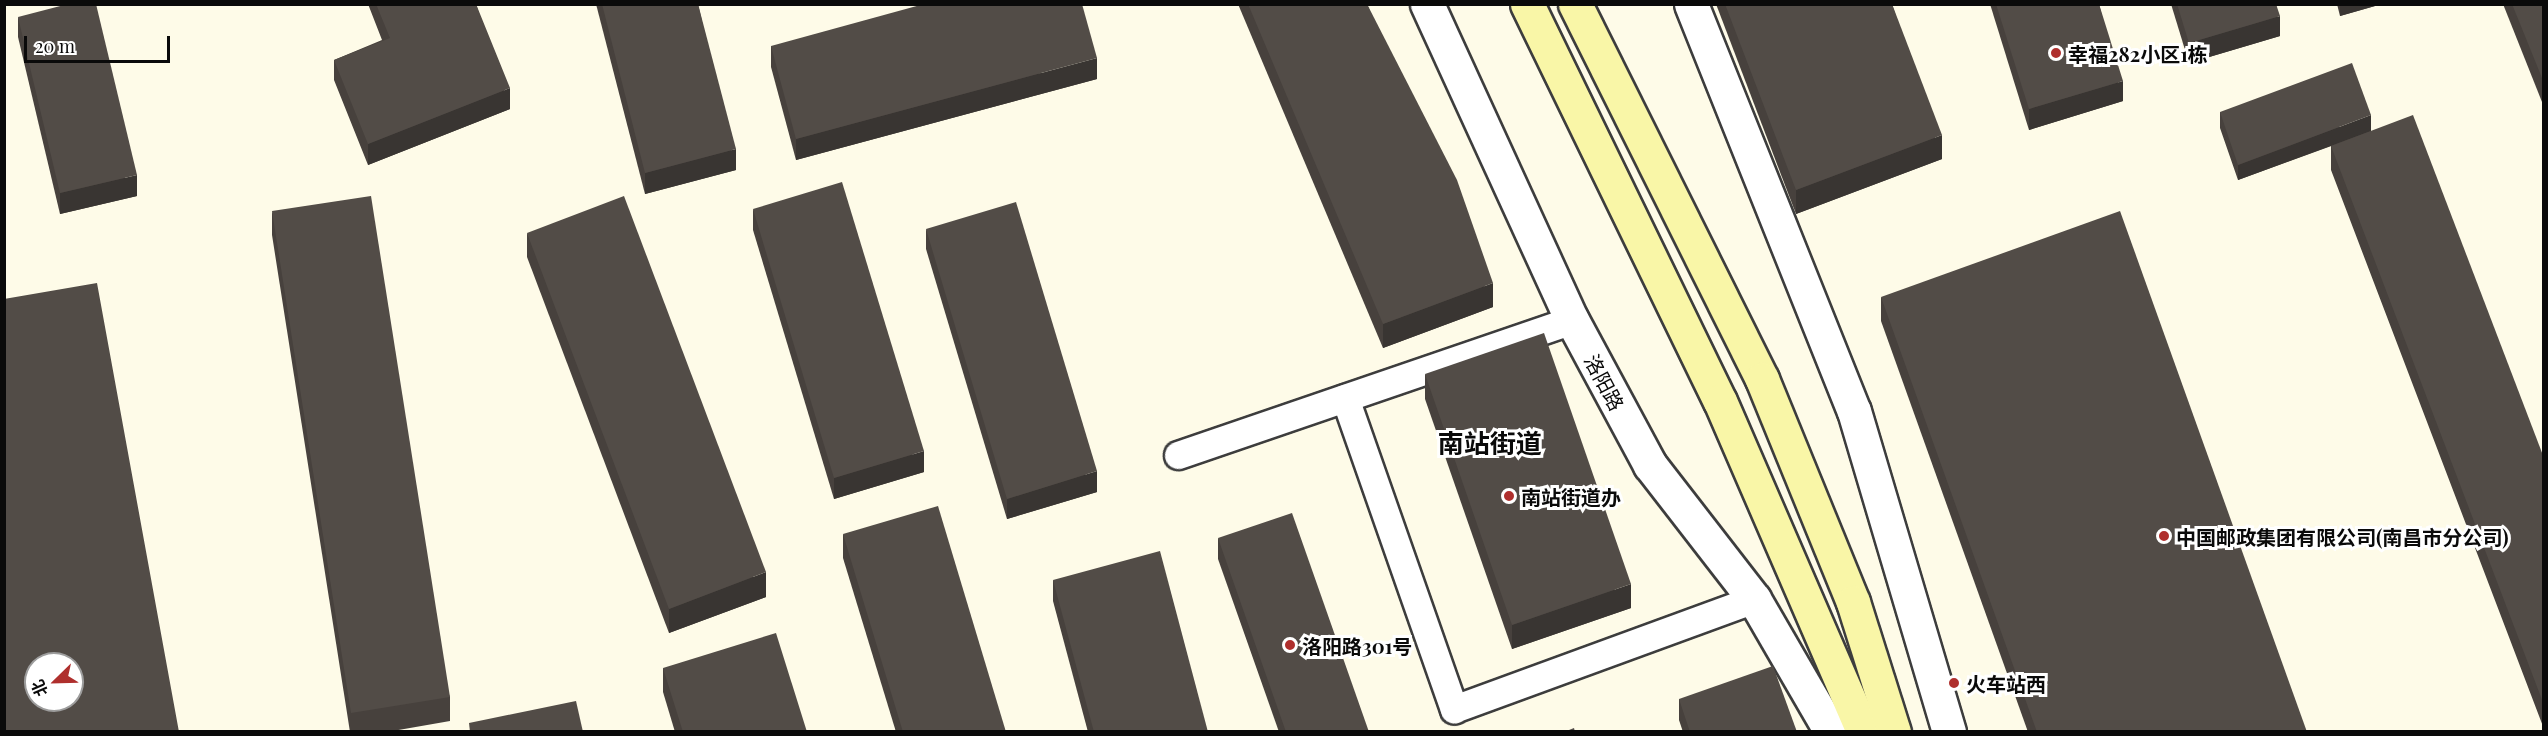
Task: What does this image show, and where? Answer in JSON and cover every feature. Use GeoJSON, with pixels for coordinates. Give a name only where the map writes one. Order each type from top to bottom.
{"type":"FeatureCollection","features":[{"type":"Feature","properties":{"kind":"main road"},"geometry":{"type":"LineString","coordinates":[[1527,4],[1720,401],[1822,626],[1863,732]]}},
{"type":"Feature","properties":{"kind":"main road"},"geometry":{"type":"LineString","coordinates":[[1575,4],[1762,379],[1853,602],[1894,732]]}},
{"type":"Feature","properties":{"kind":"street","name":"洛阳路"},"geometry":{"type":"LineString","coordinates":[[1427,4],[1572,320],[1650,465],[1754,599],[1831,732]]}},
{"type":"Feature","properties":{"kind":"street"},"geometry":{"type":"LineString","coordinates":[[1691,4],[1854,411],[1949,732]]}},
{"type":"Feature","properties":{"kind":"lane"},"geometry":{"type":"LineString","coordinates":[[1178,455],[1572,320]]}},
{"type":"Feature","properties":{"kind":"lane"},"geometry":{"type":"LineString","coordinates":[[1345,398],[1454,709],[1754,599]]}},
{"type":"Feature","properties":{"kind":"building"},"geometry":{"type":"Polygon","coordinates":[[[68,4],[96,4],[137,175],[60,193],[18,17],[68,4]]]}},
{"type":"Feature","properties":{"kind":"building"},"geometry":{"type":"Polygon","coordinates":[[[376,4],[476,4],[510,88],[368,144],[334,60],[390,38],[376,4]]]}},
{"type":"Feature","properties":{"kind":"building"},"geometry":{"type":"Polygon","coordinates":[[[602,4],[698,4],[736,149],[645,173],[602,4]]]}},
{"type":"Feature","properties":{"kind":"building"},"geometry":{"type":"Polygon","coordinates":[[[924,4],[1082,4],[1097,58],[796,139],[771,46],[924,4]]]}},
{"type":"Feature","properties":{"kind":"building"},"geometry":{"type":"Polygon","coordinates":[[[1248,4],[1367,4],[1457,180],[1493,283],[1383,324],[1248,4]]]}},
{"type":"Feature","properties":{"kind":"building"},"geometry":{"type":"Polygon","coordinates":[[[1725,4],[1892,4],[1942,135],[1796,190],[1725,4]]]}},
{"type":"Feature","properties":{"kind":"building","name":"幸福282小区1栋"},"geometry":{"type":"Polygon","coordinates":[[[1996,4],[2099,4],[2123,81],[2029,109],[1996,4]]]}},
{"type":"Feature","properties":{"kind":"building"},"geometry":{"type":"Polygon","coordinates":[[[2177,4],[2276,4],[2280,16],[2189,43],[2177,4]]]}},
{"type":"Feature","properties":{"kind":"building"},"geometry":{"type":"Polygon","coordinates":[[[2512,4],[2544,4],[2544,83],[2512,4]]]}},
{"type":"Feature","properties":{"kind":"building"},"geometry":{"type":"Polygon","coordinates":[[[2352,63],[2371,115],[2238,165],[2220,112],[2352,63]]]}},
{"type":"Feature","properties":{"kind":"building"},"geometry":{"type":"Polygon","coordinates":[[[2413,115],[2544,458],[2544,705],[2331,146],[2413,115]]]}},
{"type":"Feature","properties":{"kind":"building"},"geometry":{"type":"Polygon","coordinates":[[[842,182],[924,451],[834,478],[753,209],[842,182]]]}},
{"type":"Feature","properties":{"kind":"building"},"geometry":{"type":"Polygon","coordinates":[[[371,196],[450,697],[351,713],[272,211],[371,196]]]}},
{"type":"Feature","properties":{"kind":"building"},"geometry":{"type":"Polygon","coordinates":[[[624,196],[766,572],[669,609],[527,233],[624,196]]]}},
{"type":"Feature","properties":{"kind":"building"},"geometry":{"type":"Polygon","coordinates":[[[1016,202],[1097,471],[1007,499],[926,229],[1016,202]]]}},
{"type":"Feature","properties":{"kind":"building"},"geometry":{"type":"Polygon","coordinates":[[[2120,211],[2307,732],[2037,732],[1881,297],[2120,211]]]}},
{"type":"Feature","properties":{"kind":"building"},"geometry":{"type":"Polygon","coordinates":[[[97,283],[179,732],[4,732],[4,299],[97,283]]]}},
{"type":"Feature","properties":{"kind":"building"},"geometry":{"type":"Polygon","coordinates":[[[1544,333],[1631,584],[1512,625],[1425,374],[1544,333]]]}},
{"type":"Feature","properties":{"kind":"building"},"geometry":{"type":"Polygon","coordinates":[[[938,506],[1006,732],[903,732],[843,534],[938,506]]]}},
{"type":"Feature","properties":{"kind":"building","name":"洛阳路301号"},"geometry":{"type":"Polygon","coordinates":[[[1292,513],[1369,732],[1286,732],[1218,538],[1292,513]]]}},
{"type":"Feature","properties":{"kind":"building"},"geometry":{"type":"Polygon","coordinates":[[[1160,551],[1208,732],[1094,732],[1053,580],[1160,551]]]}},
{"type":"Feature","properties":{"kind":"building"},"geometry":{"type":"Polygon","coordinates":[[[776,633],[807,732],[683,732],[663,668],[776,633]]]}},
{"type":"Feature","properties":{"kind":"building"},"geometry":{"type":"Polygon","coordinates":[[[1773,666],[1797,732],[1690,732],[1679,699],[1773,666]]]}},
{"type":"Feature","properties":{"kind":"building"},"geometry":{"type":"Polygon","coordinates":[[[576,701],[583,732],[470,732],[469,723],[576,701]]]}},
{"type":"Feature","properties":{"kind":"place","name":"幸福282小区1栋"},"geometry":{"type":"Point","coordinates":[2056,53]}},
{"type":"Feature","properties":{"kind":"place","name":"南站街道办"},"geometry":{"type":"Point","coordinates":[1509,496]}},
{"type":"Feature","properties":{"kind":"place","name":"中国邮政集团有限公司(南昌市分公司)"},"geometry":{"type":"Point","coordinates":[2164,536]}},
{"type":"Feature","properties":{"kind":"place","name":"洛阳路301号"},"geometry":{"type":"Point","coordinates":[1290,645]}},
{"type":"Feature","properties":{"kind":"place","name":"火车站西"},"geometry":{"type":"Point","coordinates":[1954,683]}},
{"type":"Feature","properties":{"kind":"district","name":"南站街道"},"geometry":{"type":"Point","coordinates":[1490,443]}}]}
